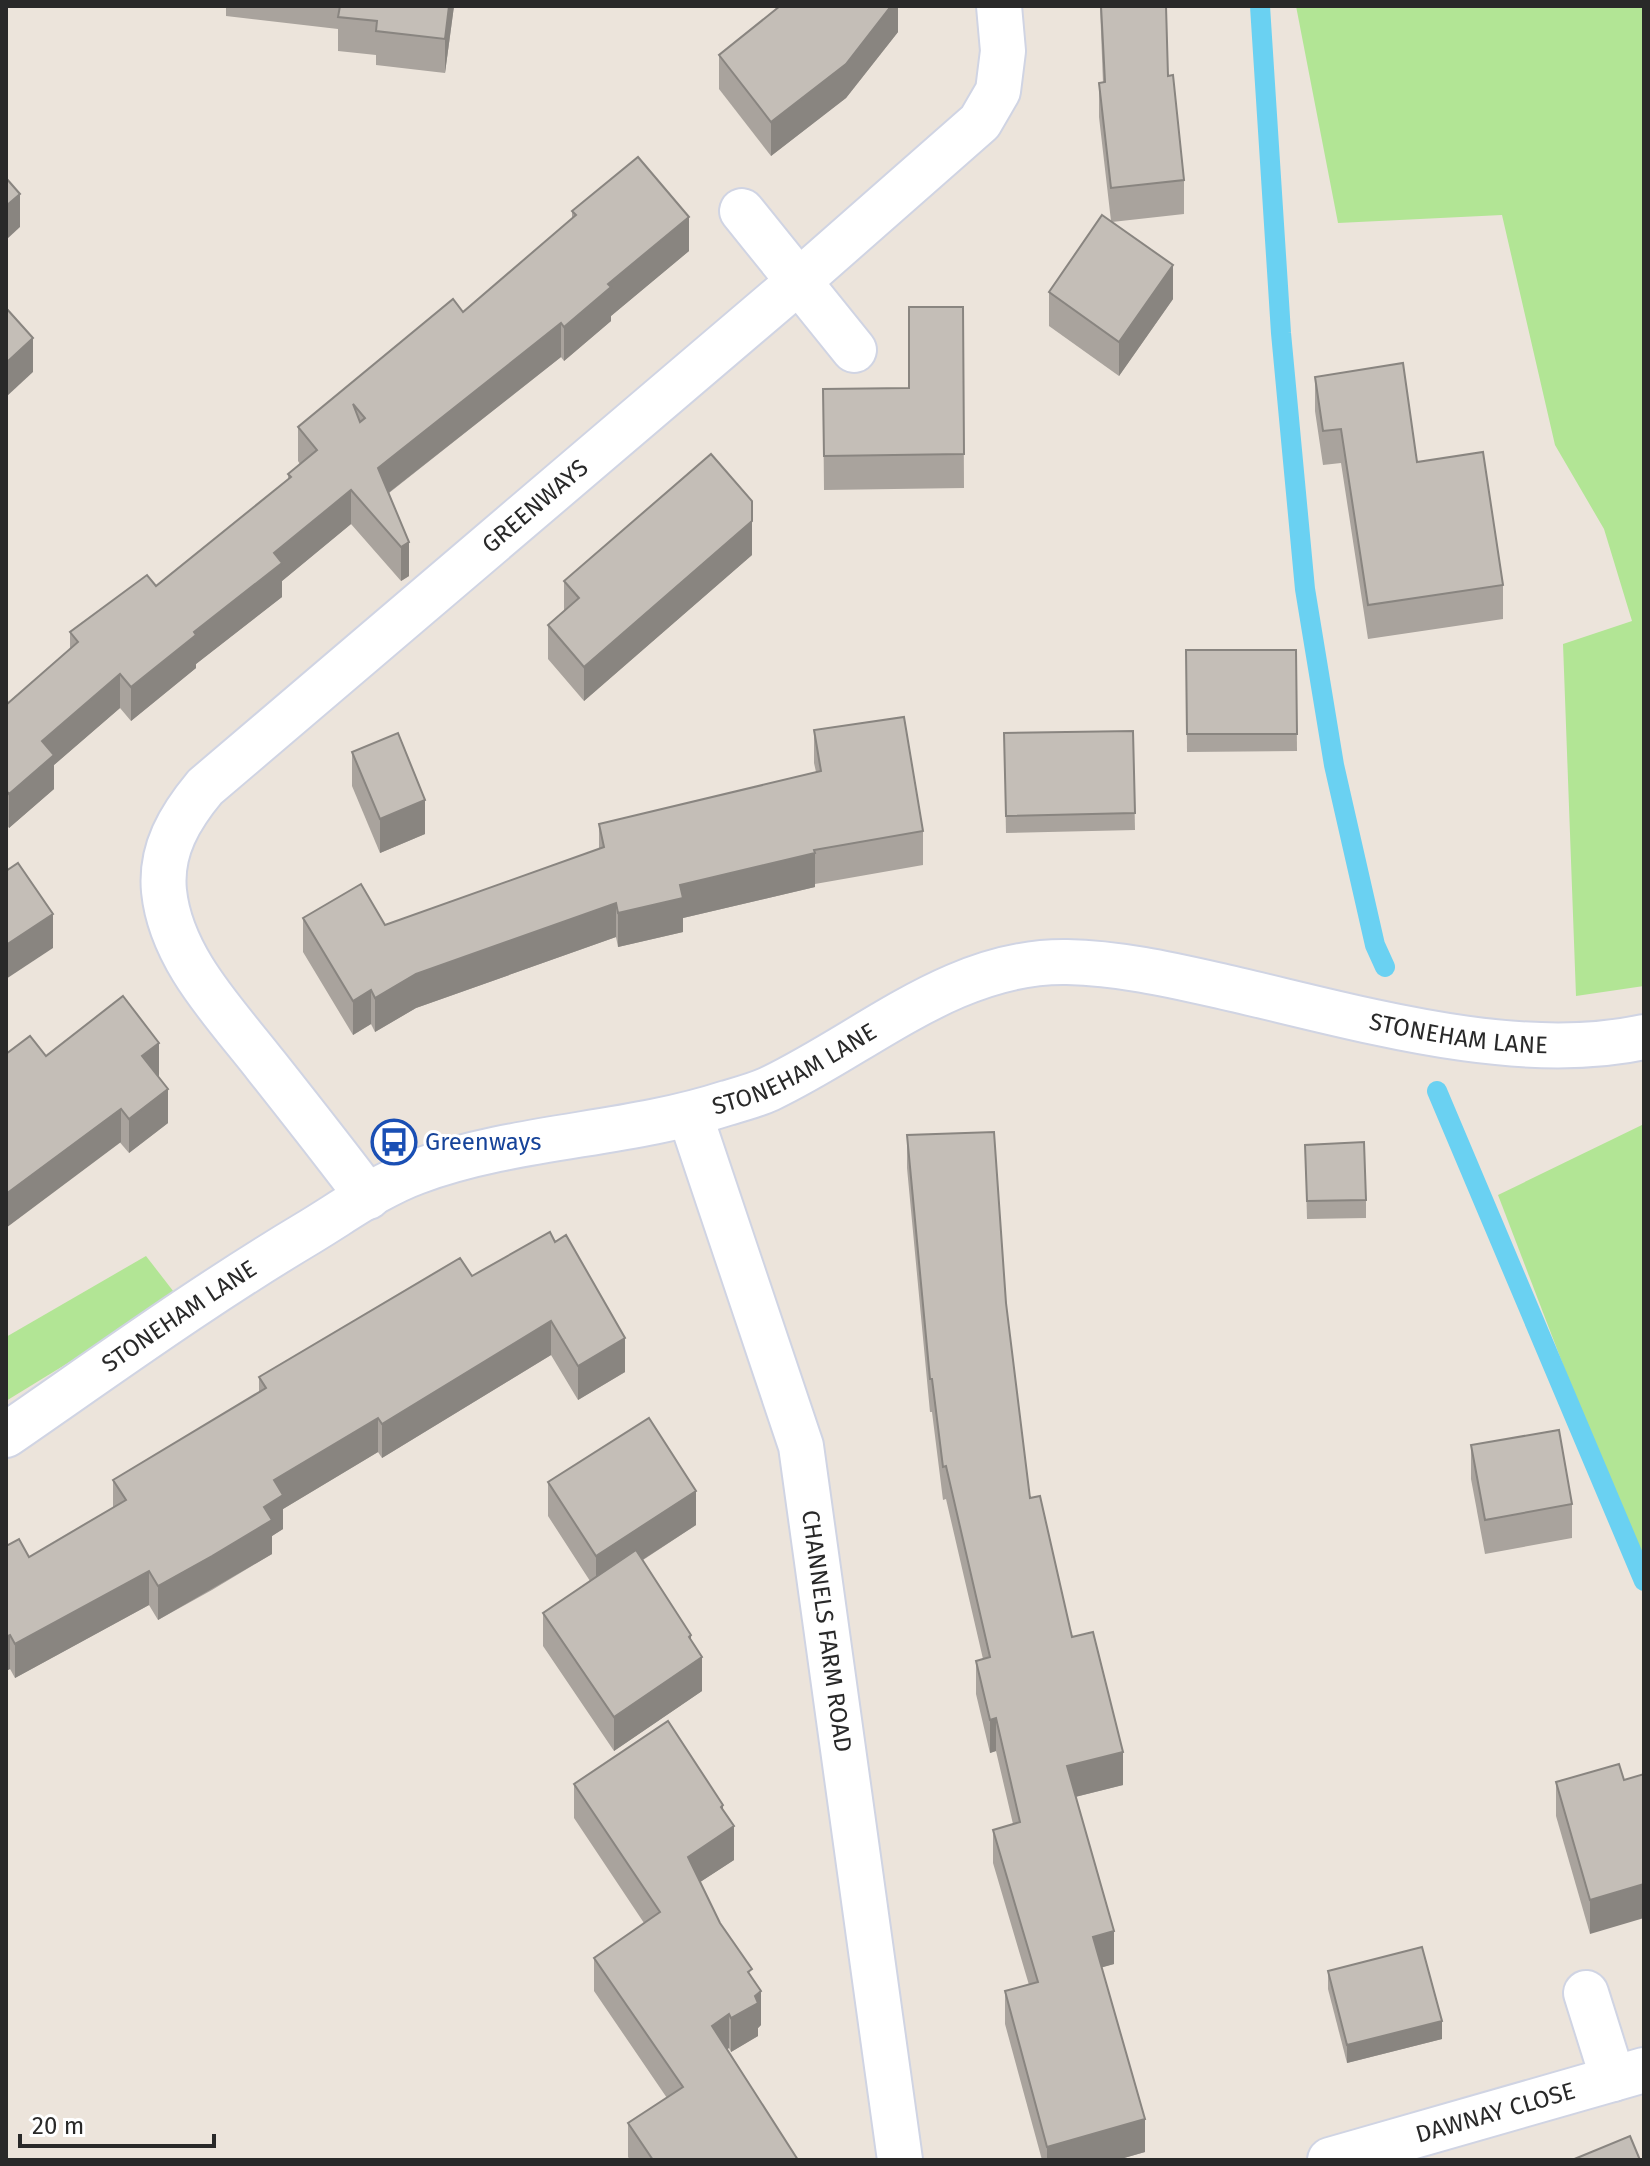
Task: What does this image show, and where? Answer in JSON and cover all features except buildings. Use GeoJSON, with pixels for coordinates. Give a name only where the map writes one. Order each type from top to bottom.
{"type":"FeatureCollection","features":[{"type":"Feature","properties":{"kind":"street","name":"GREENWAYS"},"geometry":{"type":"LineString","coordinates":[[368,1197],[194,973],[171,928],[164,890],[166,852],[183,813],[205,787],[798,282],[980,122],[998,91],[1003,51],[999,6]]}},
{"type":"Feature","properties":{"kind":"street"},"geometry":{"type":"LineString","coordinates":[[742,211],[854,350]]}},
{"type":"Feature","properties":{"kind":"street","name":"STONEHAM LANE"},"geometry":{"type":"LineString","coordinates":[[6,1435],[236,1275],[414,1173],[486,1152],[690,1115],[767,1090],[932,997],[998,969],[1064,962],[1141,968],[1403,1027],[1479,1039],[1553,1046],[1644,1037]]}},
{"type":"Feature","properties":{"kind":"street","name":"CHANNELS FARM ROAD"},"geometry":{"type":"LineString","coordinates":[[690,1115],[801,1446],[900,2160]]}},
{"type":"Feature","properties":{"kind":"street","name":"DAWNAY CLOSE"},"geometry":{"type":"LineString","coordinates":[[1330,2160],[1628,2075],[1586,1993]]}},
{"type":"Feature","properties":{"kind":"green space"},"geometry":{"type":"Polygon","coordinates":[[[1296,6],[1644,6],[1644,986],[1576,996],[1563,644],[1632,621],[1604,529],[1555,445],[1502,215],[1338,223],[1296,6]]]}},
{"type":"Feature","properties":{"kind":"green space"},"geometry":{"type":"Polygon","coordinates":[[[1644,1124],[1644,1576],[1498,1195],[1644,1124]]]}},
{"type":"Feature","properties":{"kind":"green space"},"geometry":{"type":"Polygon","coordinates":[[[146,1256],[177,1296],[6,1401],[6,1337],[146,1256]]]}},
{"type":"Feature","properties":{"kind":"waterway"},"geometry":{"type":"LineString","coordinates":[[1260,6],[1281,333],[1305,589],[1334,765],[1375,945],[1385,967]]}},
{"type":"Feature","properties":{"kind":"waterway"},"geometry":{"type":"LineString","coordinates":[[1437,1091],[1644,1581]]}},
{"type":"Feature","properties":{"kind":"place","name":"Greenways"},"geometry":{"type":"Point","coordinates":[394,1142]}}]}
